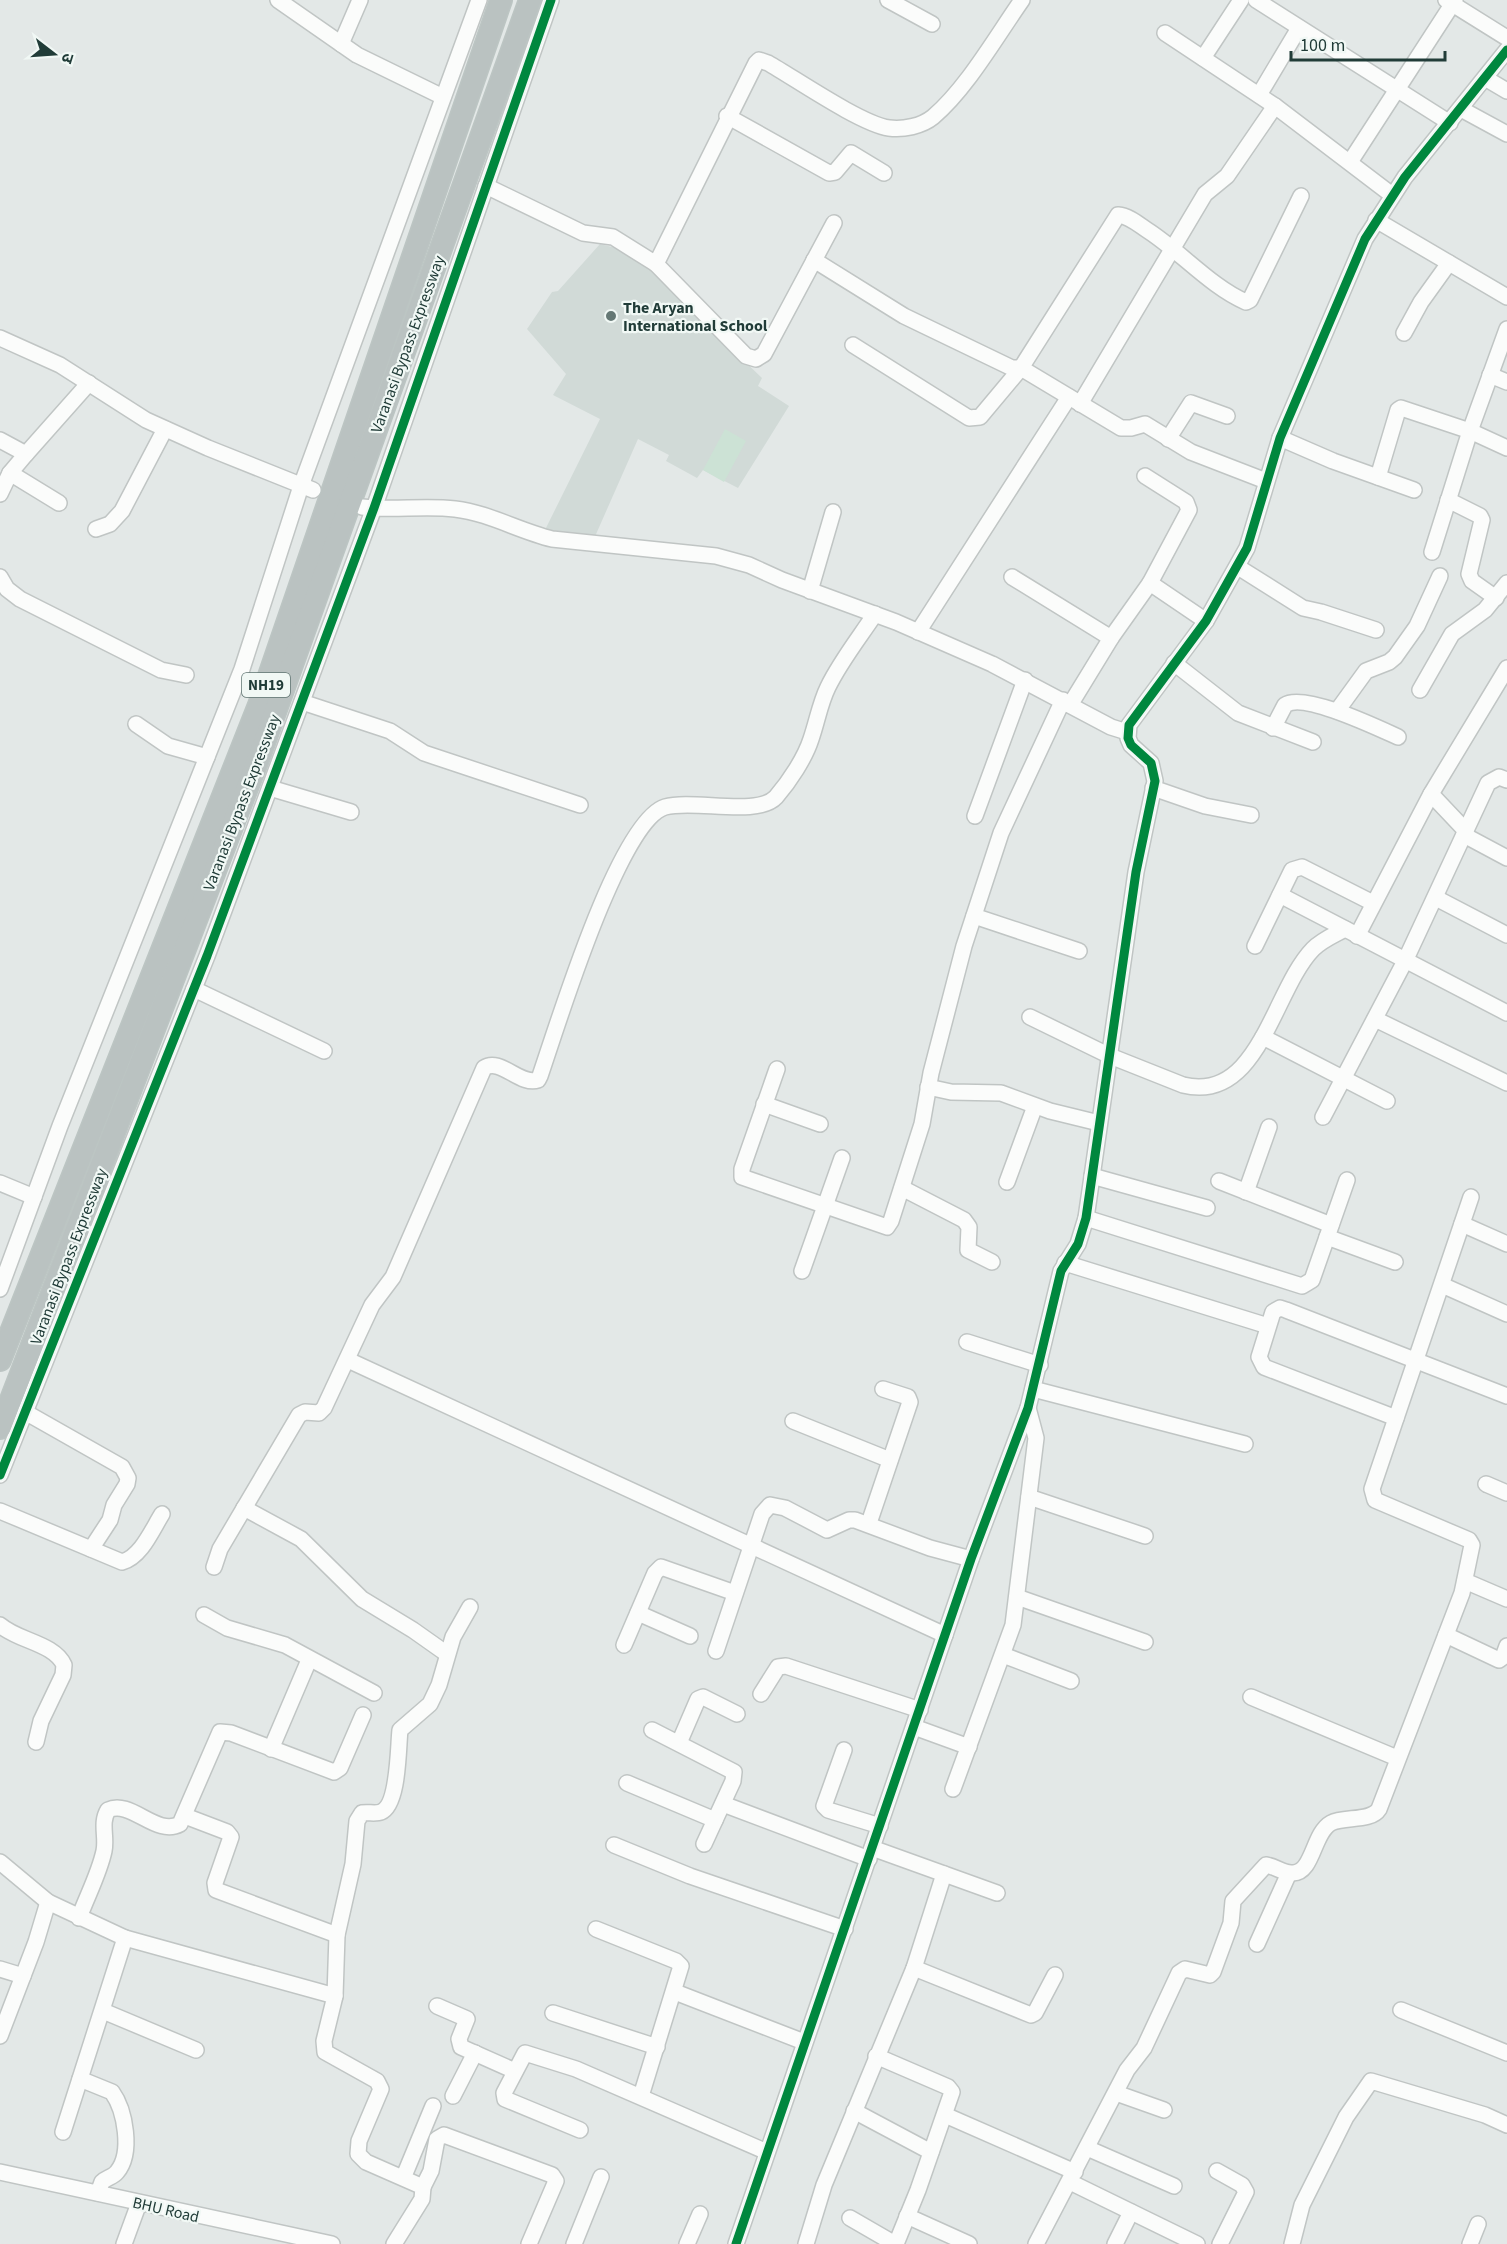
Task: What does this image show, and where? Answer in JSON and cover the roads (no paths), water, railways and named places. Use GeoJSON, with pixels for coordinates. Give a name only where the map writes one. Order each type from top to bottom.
{"type":"FeatureCollection","features":[{"type":"Feature","properties":{"kind":"highway","name":"Varanasi Bypass Expressway"},"geometry":{"type":"LineString","coordinates":[[0,1360],[259,705],[501,0]]}},
{"type":"Feature","properties":{"kind":"highway","name":"Varanasi Bypass Expressway"},"geometry":{"type":"LineString","coordinates":[[0,1428],[259,757],[530,0]]}},
{"type":"Feature","properties":{"kind":"street"},"geometry":{"type":"LineString","coordinates":[[278,0],[357,56],[443,97]]}},
{"type":"Feature","properties":{"kind":"street"},"geometry":{"type":"LineString","coordinates":[[341,44],[360,0]]}},
{"type":"Feature","properties":{"kind":"street"},"geometry":{"type":"LineString","coordinates":[[0,1289],[242,669],[479,0]]}},
{"type":"Feature","properties":{"kind":"street"},"geometry":{"type":"LineString","coordinates":[[0,1475],[194,989],[270,788],[551,0]]}},
{"type":"Feature","properties":{"kind":"street"},"geometry":{"type":"LineString","coordinates":[[888,0],[932,24]]}},
{"type":"Feature","properties":{"kind":"street"},"geometry":{"type":"LineString","coordinates":[[656,264],[727,117],[756,63],[763,61],[871,122],[890,128],[913,127],[932,118],[959,87],[1022,0]]}},
{"type":"Feature","properties":{"kind":"street"},"geometry":{"type":"LineString","coordinates":[[1203,58],[1241,0]]}},
{"type":"Feature","properties":{"kind":"street"},"geometry":{"type":"LineString","coordinates":[[1256,0],[1450,123]]}},
{"type":"Feature","properties":{"kind":"street"},"geometry":{"type":"LineString","coordinates":[[1350,162],[1451,2],[1507,38]]}},
{"type":"Feature","properties":{"kind":"street"},"geometry":{"type":"LineString","coordinates":[[1259,95],[1299,28]]}},
{"type":"Feature","properties":{"kind":"street"},"geometry":{"type":"LineString","coordinates":[[1165,33],[1275,106],[1392,195]]}},
{"type":"Feature","properties":{"kind":"street"},"geometry":{"type":"LineString","coordinates":[[736,2244],[766,2151],[845,1929],[971,1559],[1028,1408],[1065,1263],[1078,1244],[1086,1218],[1136,872],[1153,788],[1154,771],[1131,745],[1127,732],[1129,725],[1206,621],[1238,567],[1254,526],[1280,438],[1318,345],[1376,220],[1392,195],[1507,50]]}},
{"type":"Feature","properties":{"kind":"street"},"geometry":{"type":"LineString","coordinates":[[1485,78],[1507,91]]}},
{"type":"Feature","properties":{"kind":"street"},"geometry":{"type":"LineString","coordinates":[[918,632],[1074,400],[1205,194],[1227,176],[1275,106]]}},
{"type":"Feature","properties":{"kind":"street"},"geometry":{"type":"LineString","coordinates":[[1461,110],[1507,134]]}},
{"type":"Feature","properties":{"kind":"street"},"geometry":{"type":"LineString","coordinates":[[727,117],[829,173],[835,172],[851,153],[884,173]]}},
{"type":"Feature","properties":{"kind":"street"},"geometry":{"type":"LineString","coordinates":[[486,186],[583,233],[613,237],[656,264],[746,356],[756,359],[764,354],[834,223]]}},
{"type":"Feature","properties":{"kind":"street"},"geometry":{"type":"LineString","coordinates":[[853,345],[969,418],[980,417],[1021,368],[1118,215],[1127,217],[1172,246],[1213,280],[1242,301],[1248,302],[1301,196]]}},
{"type":"Feature","properties":{"kind":"street"},"geometry":{"type":"LineString","coordinates":[[1376,220],[1507,297]]}},
{"type":"Feature","properties":{"kind":"street"},"geometry":{"type":"LineString","coordinates":[[814,260],[904,316],[1012,368],[1021,368],[1121,428],[1131,429],[1145,424],[1191,452],[1266,481]]}},
{"type":"Feature","properties":{"kind":"street"},"geometry":{"type":"LineString","coordinates":[[1404,333],[1421,302],[1449,263]]}},
{"type":"Feature","properties":{"kind":"street"},"geometry":{"type":"LineString","coordinates":[[1432,552],[1470,430],[1507,329]]}},
{"type":"Feature","properties":{"kind":"street"},"geometry":{"type":"LineString","coordinates":[[0,338],[60,366],[165,429],[307,488]]}},
{"type":"Feature","properties":{"kind":"street"},"geometry":{"type":"LineString","coordinates":[[1490,375],[1507,382]]}},
{"type":"Feature","properties":{"kind":"street"},"geometry":{"type":"LineString","coordinates":[[0,494],[10,474],[26,454],[89,383]]}},
{"type":"Feature","properties":{"kind":"street"},"geometry":{"type":"LineString","coordinates":[[1168,439],[1191,403],[1227,416]]}},
{"type":"Feature","properties":{"kind":"street"},"geometry":{"type":"LineString","coordinates":[[1378,477],[1398,410],[1401,408],[1470,430],[1507,448]]}},
{"type":"Feature","properties":{"kind":"street"},"geometry":{"type":"LineString","coordinates":[[96,529],[110,524],[122,511],[165,429]]}},
{"type":"Feature","properties":{"kind":"street"},"geometry":{"type":"LineString","coordinates":[[1280,438],[1414,490]]}},
{"type":"Feature","properties":{"kind":"street"},"geometry":{"type":"LineString","coordinates":[[0,440],[26,454]]}},
{"type":"Feature","properties":{"kind":"street"},"geometry":{"type":"LineString","coordinates":[[10,474],[59,503]]}},
{"type":"Feature","properties":{"kind":"street"},"geometry":{"type":"LineString","coordinates":[[777,1070],[742,1169],[742,1177],[886,1227],[891,1221],[922,1124],[944,1018],[1001,833],[1066,702],[1150,583],[1187,516],[1189,506],[1145,476]]}},
{"type":"Feature","properties":{"kind":"street"},"geometry":{"type":"LineString","coordinates":[[1448,500],[1480,516],[1482,520],[1469,574],[1472,581],[1496,598]]}},
{"type":"Feature","properties":{"kind":"street"},"geometry":{"type":"LineString","coordinates":[[368,508],[453,509],[487,517],[525,532],[552,539],[718,556],[749,565],[918,632],[1025,680],[1111,727],[1127,732]]}},
{"type":"Feature","properties":{"kind":"street"},"geometry":{"type":"LineString","coordinates":[[810,591],[833,512]]}},
{"type":"Feature","properties":{"kind":"street"},"geometry":{"type":"LineString","coordinates":[[1238,567],[1303,608],[1376,630]]}},
{"type":"Feature","properties":{"kind":"street"},"geometry":{"type":"LineString","coordinates":[[1337,711],[1366,671],[1395,657],[1417,626],[1440,576]]}},
{"type":"Feature","properties":{"kind":"street"},"geometry":{"type":"LineString","coordinates":[[0,577],[12,594],[30,604],[161,670],[186,675]]}},
{"type":"Feature","properties":{"kind":"street"},"geometry":{"type":"LineString","coordinates":[[1012,577],[1111,638]]}},
{"type":"Feature","properties":{"kind":"street"},"geometry":{"type":"LineString","coordinates":[[1150,583],[1206,621]]}},
{"type":"Feature","properties":{"kind":"street"},"geometry":{"type":"LineString","coordinates":[[1420,690],[1452,634],[1485,610],[1507,583]]}},
{"type":"Feature","properties":{"kind":"street"},"geometry":{"type":"LineString","coordinates":[[214,1567],[220,1549],[299,1415],[305,1412],[319,1413],[324,1408],[372,1305],[393,1277],[484,1068],[494,1065],[530,1082],[538,1080],[584,951],[616,872],[638,831],[652,814],[668,806],[760,806],[776,797],[806,750],[830,682],[875,614]]}},
{"type":"Feature","properties":{"kind":"street"},"geometry":{"type":"LineString","coordinates":[[1174,663],[1230,709],[1273,728],[1313,741]]}},
{"type":"Feature","properties":{"kind":"street"},"geometry":{"type":"LineString","coordinates":[[1030,1017],[1110,1056],[1183,1086],[1207,1087],[1221,1084],[1233,1077],[1254,1053],[1270,1018],[1313,948],[1351,932],[1373,903],[1431,794],[1507,668]]}},
{"type":"Feature","properties":{"kind":"street"},"geometry":{"type":"LineString","coordinates":[[975,816],[1025,680]]}},
{"type":"Feature","properties":{"kind":"street"},"geometry":{"type":"LineString","coordinates":[[302,702],[390,731],[424,753],[580,806]]}},
{"type":"Feature","properties":{"kind":"street"},"geometry":{"type":"LineString","coordinates":[[1273,728],[1289,702],[1337,711],[1398,736]]}},
{"type":"Feature","properties":{"kind":"street"},"geometry":{"type":"LineString","coordinates":[[136,724],[168,746],[207,757]]}},
{"type":"Feature","properties":{"kind":"street"},"geometry":{"type":"LineString","coordinates":[[1323,1117],[1405,961],[1488,783],[1499,777],[1507,780]]}},
{"type":"Feature","properties":{"kind":"street"},"geometry":{"type":"LineString","coordinates":[[270,788],[351,812]]}},
{"type":"Feature","properties":{"kind":"street"},"geometry":{"type":"LineString","coordinates":[[1153,788],[1205,806],[1251,815]]}},
{"type":"Feature","properties":{"kind":"street"},"geometry":{"type":"LineString","coordinates":[[1431,794],[1465,833],[1507,858]]}},
{"type":"Feature","properties":{"kind":"street"},"geometry":{"type":"LineString","coordinates":[[1255,946],[1292,870],[1302,867],[1373,903]]}},
{"type":"Feature","properties":{"kind":"street"},"geometry":{"type":"LineString","coordinates":[[1280,895],[1507,1013]]}},
{"type":"Feature","properties":{"kind":"street"},"geometry":{"type":"LineString","coordinates":[[1436,898],[1507,935]]}},
{"type":"Feature","properties":{"kind":"street"},"geometry":{"type":"LineString","coordinates":[[974,916],[1079,951]]}},
{"type":"Feature","properties":{"kind":"street"},"geometry":{"type":"LineString","coordinates":[[194,989],[324,1051]]}},
{"type":"Feature","properties":{"kind":"street"},"geometry":{"type":"LineString","coordinates":[[1375,1019],[1507,1083]]}},
{"type":"Feature","properties":{"kind":"street"},"geometry":{"type":"LineString","coordinates":[[1263,1037],[1387,1101]]}},
{"type":"Feature","properties":{"kind":"street"},"geometry":{"type":"LineString","coordinates":[[928,1087],[960,1092],[994,1092],[1035,1106],[1099,1123]]}},
{"type":"Feature","properties":{"kind":"street"},"geometry":{"type":"LineString","coordinates":[[764,1104],[820,1124]]}},
{"type":"Feature","properties":{"kind":"street"},"geometry":{"type":"LineString","coordinates":[[1007,1182],[1035,1106]]}},
{"type":"Feature","properties":{"kind":"street"},"geometry":{"type":"LineString","coordinates":[[1246,1192],[1269,1127]]}},
{"type":"Feature","properties":{"kind":"street"},"geometry":{"type":"LineString","coordinates":[[802,1271],[842,1158]]}},
{"type":"Feature","properties":{"kind":"street"},"geometry":{"type":"LineString","coordinates":[[1092,1176],[1207,1208]]}},
{"type":"Feature","properties":{"kind":"street"},"geometry":{"type":"LineString","coordinates":[[1086,1218],[1302,1286],[1312,1280],[1347,1180]]}},
{"type":"Feature","properties":{"kind":"street"},"geometry":{"type":"LineString","coordinates":[[1219,1181],[1395,1262]]}},
{"type":"Feature","properties":{"kind":"street"},"geometry":{"type":"LineString","coordinates":[[0,1183],[34,1197]]}},
{"type":"Feature","properties":{"kind":"street"},"geometry":{"type":"LineString","coordinates":[[902,1188],[964,1220],[969,1227],[968,1250],[992,1262]]}},
{"type":"Feature","properties":{"kind":"street"},"geometry":{"type":"LineString","coordinates":[[1036,2244],[1127,2070],[1144,2048],[1179,1973],[1185,1969],[1210,1975],[1214,1972],[1231,1923],[1235,1896],[1266,1865],[1289,1873],[1298,1873],[1305,1867],[1319,1835],[1330,1823],[1376,1813],[1465,1581],[1471,1542],[1372,1497],[1372,1489],[1471,1197]]}},
{"type":"Feature","properties":{"kind":"street"},"geometry":{"type":"LineString","coordinates":[[1462,1224],[1507,1244]]}},
{"type":"Feature","properties":{"kind":"street"},"geometry":{"type":"LineString","coordinates":[[0,1244],[15,1250]]}},
{"type":"Feature","properties":{"kind":"street"},"geometry":{"type":"LineString","coordinates":[[1065,1263],[1268,1326]]}},
{"type":"Feature","properties":{"kind":"street"},"geometry":{"type":"LineString","coordinates":[[1442,1285],[1507,1314]]}},
{"type":"Feature","properties":{"kind":"street"},"geometry":{"type":"LineString","coordinates":[[1396,1418],[1263,1367],[1259,1357],[1273,1312],[1280,1308],[1507,1396]]}},
{"type":"Feature","properties":{"kind":"street"},"geometry":{"type":"LineString","coordinates":[[967,1342],[1040,1365]]}},
{"type":"Feature","properties":{"kind":"street"},"geometry":{"type":"LineString","coordinates":[[348,1360],[751,1548],[945,1635]]}},
{"type":"Feature","properties":{"kind":"street"},"geometry":{"type":"LineString","coordinates":[[868,1523],[910,1399],[883,1389]]}},
{"type":"Feature","properties":{"kind":"street"},"geometry":{"type":"LineString","coordinates":[[1033,1389],[1245,1444]]}},
{"type":"Feature","properties":{"kind":"street"},"geometry":{"type":"LineString","coordinates":[[953,1789],[1013,1624],[1036,1438],[1028,1408]]}},
{"type":"Feature","properties":{"kind":"street"},"geometry":{"type":"LineString","coordinates":[[25,1413],[122,1467],[127,1472],[127,1484],[114,1505],[110,1520],[91,1549]]}},
{"type":"Feature","properties":{"kind":"street"},"geometry":{"type":"LineString","coordinates":[[793,1421],[890,1460]]}},
{"type":"Feature","properties":{"kind":"street"},"geometry":{"type":"LineString","coordinates":[[1486,1484],[1507,1493]]}},
{"type":"Feature","properties":{"kind":"street"},"geometry":{"type":"LineString","coordinates":[[1029,1497],[1145,1536]]}},
{"type":"Feature","properties":{"kind":"street"},"geometry":{"type":"LineString","coordinates":[[716,1651],[762,1514],[770,1505],[785,1508],[827,1530],[849,1520],[868,1523],[930,1548],[971,1559]]}},
{"type":"Feature","properties":{"kind":"street"},"geometry":{"type":"LineString","coordinates":[[244,1508],[301,1539],[362,1599],[447,1654]]}},
{"type":"Feature","properties":{"kind":"street"},"geometry":{"type":"LineString","coordinates":[[0,1511],[122,1562],[130,1560],[162,1514]]}},
{"type":"Feature","properties":{"kind":"street"},"geometry":{"type":"LineString","coordinates":[[624,1645],[655,1573],[661,1567],[735,1593]]}},
{"type":"Feature","properties":{"kind":"street"},"geometry":{"type":"LineString","coordinates":[[1465,1581],[1507,1599]]}},
{"type":"Feature","properties":{"kind":"street"},"geometry":{"type":"LineString","coordinates":[[1017,1597],[1145,1642]]}},
{"type":"Feature","properties":{"kind":"street"},"geometry":{"type":"LineString","coordinates":[[423,2187],[404,2176],[366,2162],[358,2154],[359,2141],[381,2089],[377,2081],[325,2052],[324,2041],[335,1996],[337,1935],[353,1864],[357,1821],[362,1813],[380,1812],[386,1808],[398,1772],[400,1730],[430,1704],[453,1637],[470,1607]]}},
{"type":"Feature","properties":{"kind":"street"},"geometry":{"type":"LineString","coordinates":[[638,1613],[690,1636]]}},
{"type":"Feature","properties":{"kind":"street"},"geometry":{"type":"LineString","coordinates":[[204,1615],[227,1628],[279,1642],[374,1693]]}},
{"type":"Feature","properties":{"kind":"street"},"geometry":{"type":"LineString","coordinates":[[0,1625],[55,1654],[64,1665],[63,1676],[41,1721],[36,1742]]}},
{"type":"Feature","properties":{"kind":"street"},"geometry":{"type":"LineString","coordinates":[[1446,1635],[1499,1660],[1503,1657],[1507,1646]]}},
{"type":"Feature","properties":{"kind":"street"},"geometry":{"type":"LineString","coordinates":[[1003,1655],[1071,1681]]}},
{"type":"Feature","properties":{"kind":"street"},"geometry":{"type":"LineString","coordinates":[[271,1749],[309,1660]]}},
{"type":"Feature","properties":{"kind":"street"},"geometry":{"type":"LineString","coordinates":[[761,1694],[778,1667],[786,1666],[920,1710]]}},
{"type":"Feature","properties":{"kind":"street"},"geometry":{"type":"LineString","coordinates":[[1251,1696],[1397,1758]]}},
{"type":"Feature","properties":{"kind":"street"},"geometry":{"type":"LineString","coordinates":[[679,1743],[698,1699],[704,1697],[737,1714]]}},
{"type":"Feature","properties":{"kind":"street"},"geometry":{"type":"LineString","coordinates":[[79,1918],[102,1857],[105,1839],[103,1817],[108,1810],[120,1808],[167,1827],[180,1824],[220,1732],[231,1733],[334,1773],[340,1768],[363,1715]]}},
{"type":"Feature","properties":{"kind":"street"},"geometry":{"type":"LineString","coordinates":[[914,1727],[969,1747]]}},
{"type":"Feature","properties":{"kind":"street"},"geometry":{"type":"LineString","coordinates":[[652,1730],[734,1772],[733,1781],[704,1844]]}},
{"type":"Feature","properties":{"kind":"street"},"geometry":{"type":"LineString","coordinates":[[844,1750],[824,1806],[828,1810],[880,1826]]}},
{"type":"Feature","properties":{"kind":"street"},"geometry":{"type":"LineString","coordinates":[[627,1783],[716,1820]]}},
{"type":"Feature","properties":{"kind":"street"},"geometry":{"type":"LineString","coordinates":[[723,1804],[998,1893]]}},
{"type":"Feature","properties":{"kind":"street"},"geometry":{"type":"LineString","coordinates":[[185,1816],[227,1832],[231,1838],[215,1883],[216,1890],[337,1935]]}},
{"type":"Feature","properties":{"kind":"street"},"geometry":{"type":"LineString","coordinates":[[614,1845],[690,1876],[845,1929]]}},
{"type":"Feature","properties":{"kind":"street"},"geometry":{"type":"LineString","coordinates":[[0,1862],[48,1902],[124,1938],[335,1996]]}},
{"type":"Feature","properties":{"kind":"street"},"geometry":{"type":"LineString","coordinates":[[1257,1944],[1289,1873]]}},
{"type":"Feature","properties":{"kind":"street"},"geometry":{"type":"LineString","coordinates":[[806,2244],[824,2185],[914,1968],[944,1874]]}},
{"type":"Feature","properties":{"kind":"street"},"geometry":{"type":"LineString","coordinates":[[0,2036],[48,1902]]}},
{"type":"Feature","properties":{"kind":"street"},"geometry":{"type":"LineString","coordinates":[[596,1929],[680,1964],[682,1970],[641,2096]]}},
{"type":"Feature","properties":{"kind":"street"},"geometry":{"type":"LineString","coordinates":[[63,2132],[103,2011],[124,1938]]}},
{"type":"Feature","properties":{"kind":"street"},"geometry":{"type":"LineString","coordinates":[[914,1968],[1031,2015],[1035,2013],[1055,1975]]}},
{"type":"Feature","properties":{"kind":"street"},"geometry":{"type":"LineString","coordinates":[[0,1969],[23,1976]]}},
{"type":"Feature","properties":{"kind":"street"},"geometry":{"type":"LineString","coordinates":[[675,1992],[804,2042]]}},
{"type":"Feature","properties":{"kind":"street"},"geometry":{"type":"LineString","coordinates":[[437,2006],[467,2019],[458,2043],[461,2047],[515,2071]]}},
{"type":"Feature","properties":{"kind":"street"},"geometry":{"type":"LineString","coordinates":[[1401,2010],[1507,2053]]}},
{"type":"Feature","properties":{"kind":"street"},"geometry":{"type":"LineString","coordinates":[[103,2011],[196,2050]]}},
{"type":"Feature","properties":{"kind":"street"},"geometry":{"type":"LineString","coordinates":[[553,2013],[657,2047]]}},
{"type":"Feature","properties":{"kind":"street"},"geometry":{"type":"LineString","coordinates":[[453,2096],[475,2053]]}},
{"type":"Feature","properties":{"kind":"street"},"geometry":{"type":"LineString","coordinates":[[580,2130],[504,2098],[523,2055],[530,2053],[576,2069],[766,2151]]}},
{"type":"Feature","properties":{"kind":"street"},"geometry":{"type":"LineString","coordinates":[[850,2218],[895,2244],[952,2096],[948,2087],[876,2056]]}},
{"type":"Feature","properties":{"kind":"street"},"geometry":{"type":"LineString","coordinates":[[80,2079],[112,2092],[125,2120],[126,2140],[120,2168],[114,2176],[102,2182],[98,2193]]}},
{"type":"Feature","properties":{"kind":"street"},"geometry":{"type":"LineString","coordinates":[[1292,2244],[1302,2205],[1346,2117],[1371,2081],[1485,2115],[1507,2126]]}},
{"type":"Feature","properties":{"kind":"street"},"geometry":{"type":"LineString","coordinates":[[1116,2093],[1164,2110]]}},
{"type":"Feature","properties":{"kind":"street"},"geometry":{"type":"LineString","coordinates":[[404,2176],[433,2106]]}},
{"type":"Feature","properties":{"kind":"street"},"geometry":{"type":"LineString","coordinates":[[854,2111],[931,2152]]}},
{"type":"Feature","properties":{"kind":"street"},"geometry":{"type":"LineString","coordinates":[[945,2115],[1072,2177],[1131,2211],[1197,2244]]}},
{"type":"Feature","properties":{"kind":"street"},"geometry":{"type":"LineString","coordinates":[[394,2244],[422,2199],[423,2187],[431,2171],[437,2139],[444,2135],[552,2175],[556,2181],[529,2244]]}},
{"type":"Feature","properties":{"kind":"street"},"geometry":{"type":"LineString","coordinates":[[1087,2148],[1174,2187]]}},
{"type":"Feature","properties":{"kind":"street"},"geometry":{"type":"LineString","coordinates":[[1217,2171],[1242,2185],[1246,2192],[1220,2244]]}},
{"type":"Feature","properties":{"kind":"street","name":"BHU Road"},"geometry":{"type":"LineString","coordinates":[[0,2172],[332,2244]]}},
{"type":"Feature","properties":{"kind":"street"},"geometry":{"type":"LineString","coordinates":[[574,2244],[601,2177]]}},
{"type":"Feature","properties":{"kind":"street"},"geometry":{"type":"LineString","coordinates":[[124,2244],[139,2203]]}},
{"type":"Feature","properties":{"kind":"street"},"geometry":{"type":"LineString","coordinates":[[1115,2244],[1131,2211]]}},
{"type":"Feature","properties":{"kind":"street"},"geometry":{"type":"LineString","coordinates":[[687,2244],[700,2214]]}},
{"type":"Feature","properties":{"kind":"street"},"geometry":{"type":"LineString","coordinates":[[907,2216],[969,2244]]}},
{"type":"Feature","properties":{"kind":"street"},"geometry":{"type":"LineString","coordinates":[[1470,2244],[1478,2224]]}},
{"type":"Feature","properties":{"kind":"place","name":"The Aryan International School"},"geometry":{"type":"Point","coordinates":[611,316]}}]}
